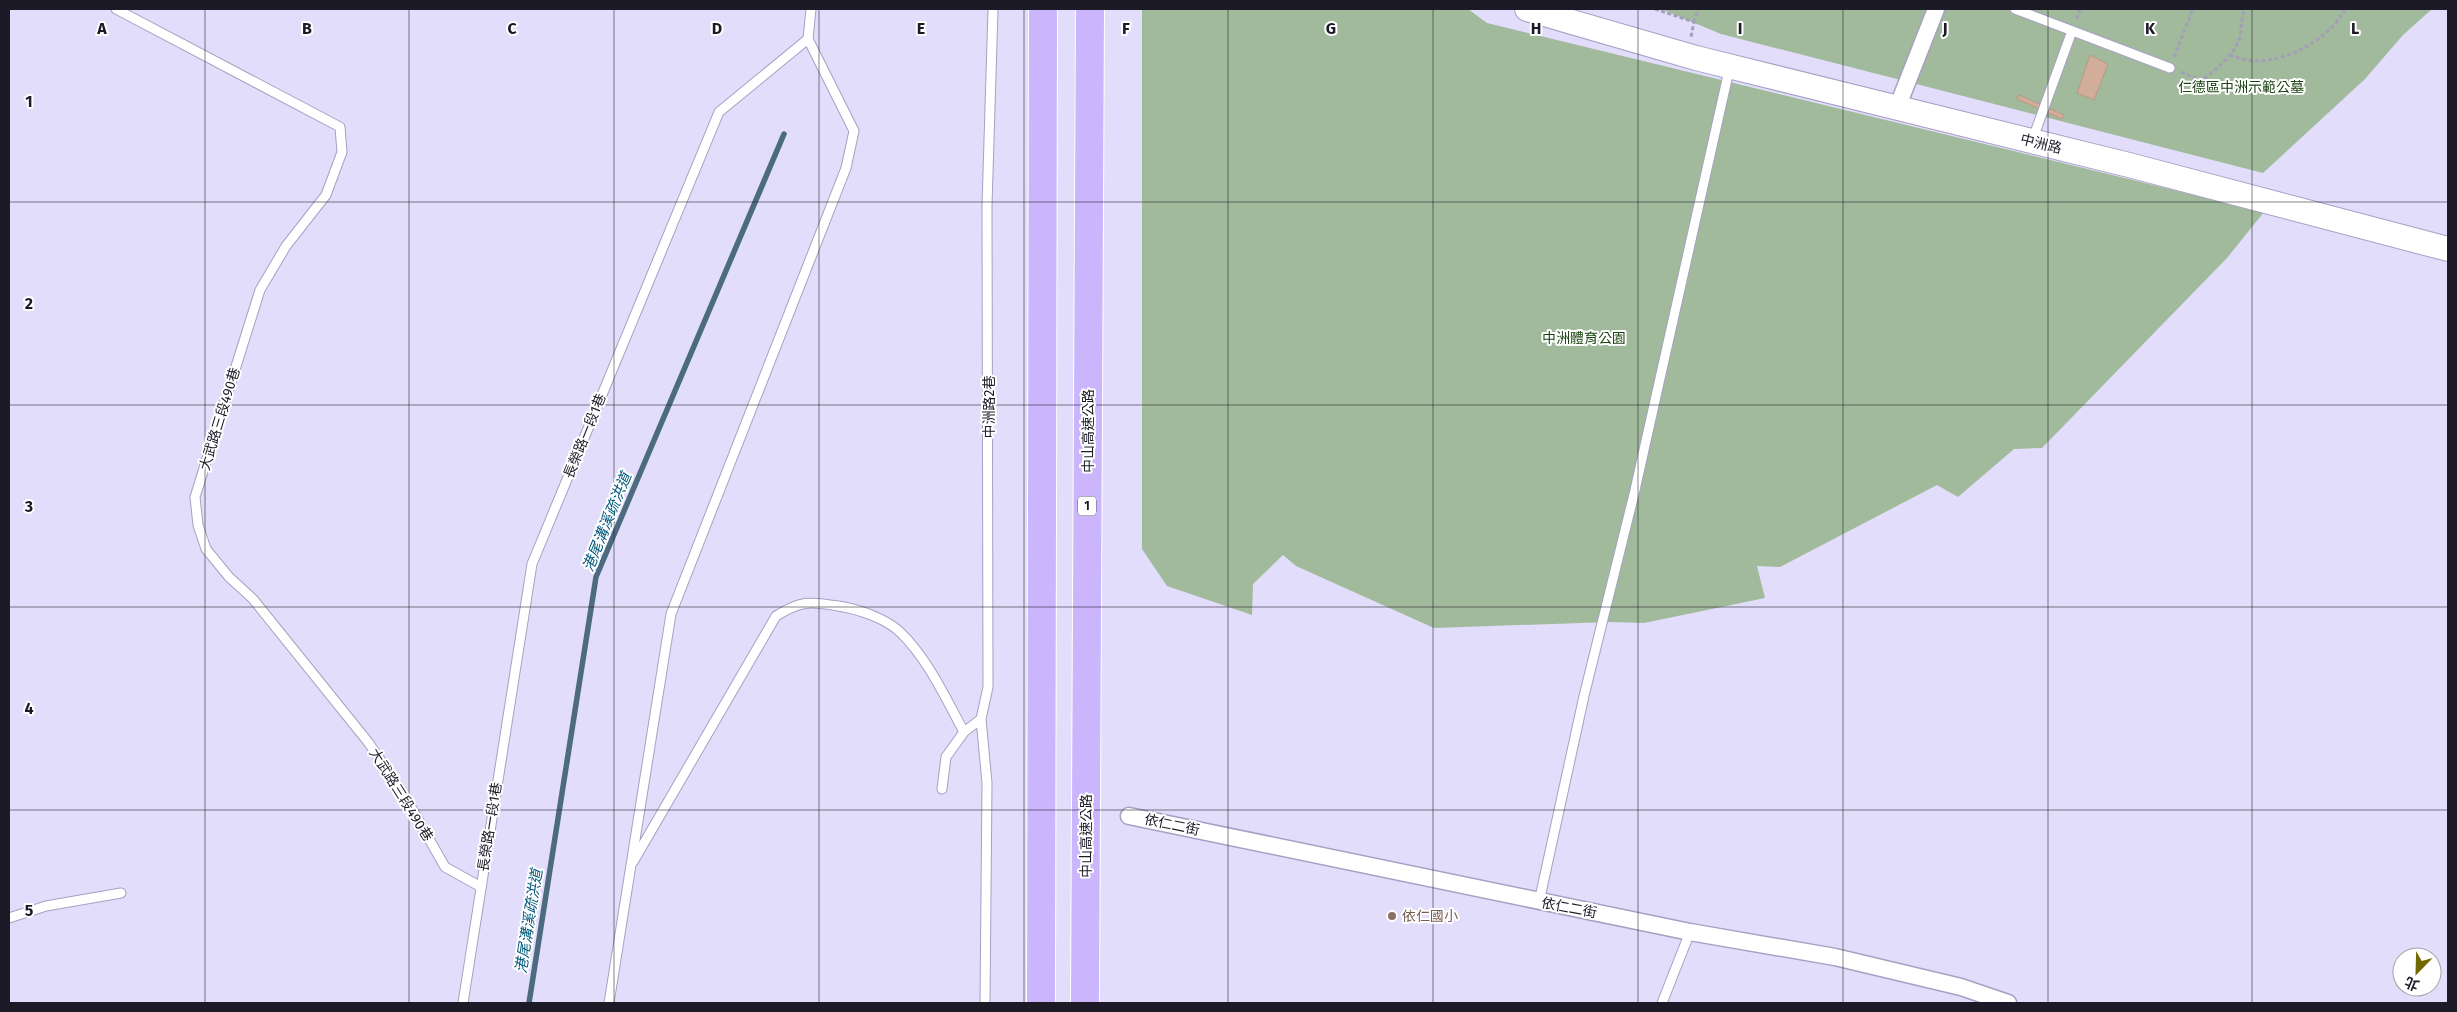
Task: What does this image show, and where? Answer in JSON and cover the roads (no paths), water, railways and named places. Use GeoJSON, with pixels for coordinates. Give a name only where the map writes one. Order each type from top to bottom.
{"type":"FeatureCollection","features":[{"type":"Feature","properties":{"kind":"highway"},"geometry":{"type":"LineString","coordinates":[[1041,1003],[1043,9]]}},
{"type":"Feature","properties":{"kind":"highway","name":"中山高速公路"},"geometry":{"type":"LineString","coordinates":[[1084,1003],[1090,9]]}},
{"type":"Feature","properties":{"kind":"street","name":"中洲路"},"geometry":{"type":"LineString","coordinates":[[1527,9],[1633,38],[1696,58],[2032,141],[2448,249]]}},
{"type":"Feature","properties":{"kind":"street"},"geometry":{"type":"LineString","coordinates":[[1897,108],[1936,9]]}},
{"type":"Feature","properties":{"kind":"street","name":"依仁二街"},"geometry":{"type":"LineString","coordinates":[[1129,816],[1539,902],[1690,932],[1835,957],[1961,986],[2008,1003]]}},
{"type":"Feature","properties":{"kind":"lane","name":"大武路三段490巷"},"geometry":{"type":"LineString","coordinates":[[116,9],[340,127],[342,152],[326,195],[286,246],[260,290],[195,497],[198,525],[206,549],[229,577],[253,599],[368,742],[403,793],[445,867],[481,887]]}},
{"type":"Feature","properties":{"kind":"lane"},"geometry":{"type":"LineString","coordinates":[[609,1003],[671,614],[846,168],[854,130],[808,38],[811,9]]}},
{"type":"Feature","properties":{"kind":"lane","name":"中洲路2巷"},"geometry":{"type":"LineString","coordinates":[[985,1003],[987,783],[981,719],[988,687],[987,206],[993,9]]}},
{"type":"Feature","properties":{"kind":"lane"},"geometry":{"type":"LineString","coordinates":[[2015,9],[2170,68]]}},
{"type":"Feature","properties":{"kind":"lane"},"geometry":{"type":"LineString","coordinates":[[2032,141],[2072,31]]}},
{"type":"Feature","properties":{"kind":"lane","name":"長榮路一段1巷"},"geometry":{"type":"LineString","coordinates":[[463,1003],[532,564],[719,112],[808,38]]}},
{"type":"Feature","properties":{"kind":"lane"},"geometry":{"type":"LineString","coordinates":[[1539,902],[1584,696],[1637,480],[1730,65]]}},
{"type":"Feature","properties":{"kind":"lane"},"geometry":{"type":"LineString","coordinates":[[631,867],[776,616],[795,604],[816,602],[860,609],[900,632],[934,678],[964,732]]}},
{"type":"Feature","properties":{"kind":"lane"},"geometry":{"type":"LineString","coordinates":[[942,789],[946,757],[964,732],[981,719]]}},
{"type":"Feature","properties":{"kind":"lane"},"geometry":{"type":"LineString","coordinates":[[9,918],[46,906],[121,893]]}},
{"type":"Feature","properties":{"kind":"lane"},"geometry":{"type":"LineString","coordinates":[[1662,1003],[1690,932]]}},
{"type":"Feature","properties":{"kind":"waterway","name":"港尾溝溪疏洪道"},"geometry":{"type":"LineString","coordinates":[[529,1003],[596,577],[784,134]]}},
{"type":"Feature","properties":{"kind":"place","name":"依仁國小"},"geometry":{"type":"Point","coordinates":[1392,916]}},
{"type":"Feature","properties":{"kind":"park label","name":"仁德區中洲示範公墓"},"geometry":{"type":"Point","coordinates":[2241,87]}},
{"type":"Feature","properties":{"kind":"park label","name":"中洲體育公園"},"geometry":{"type":"Point","coordinates":[1584,338]}}]}
